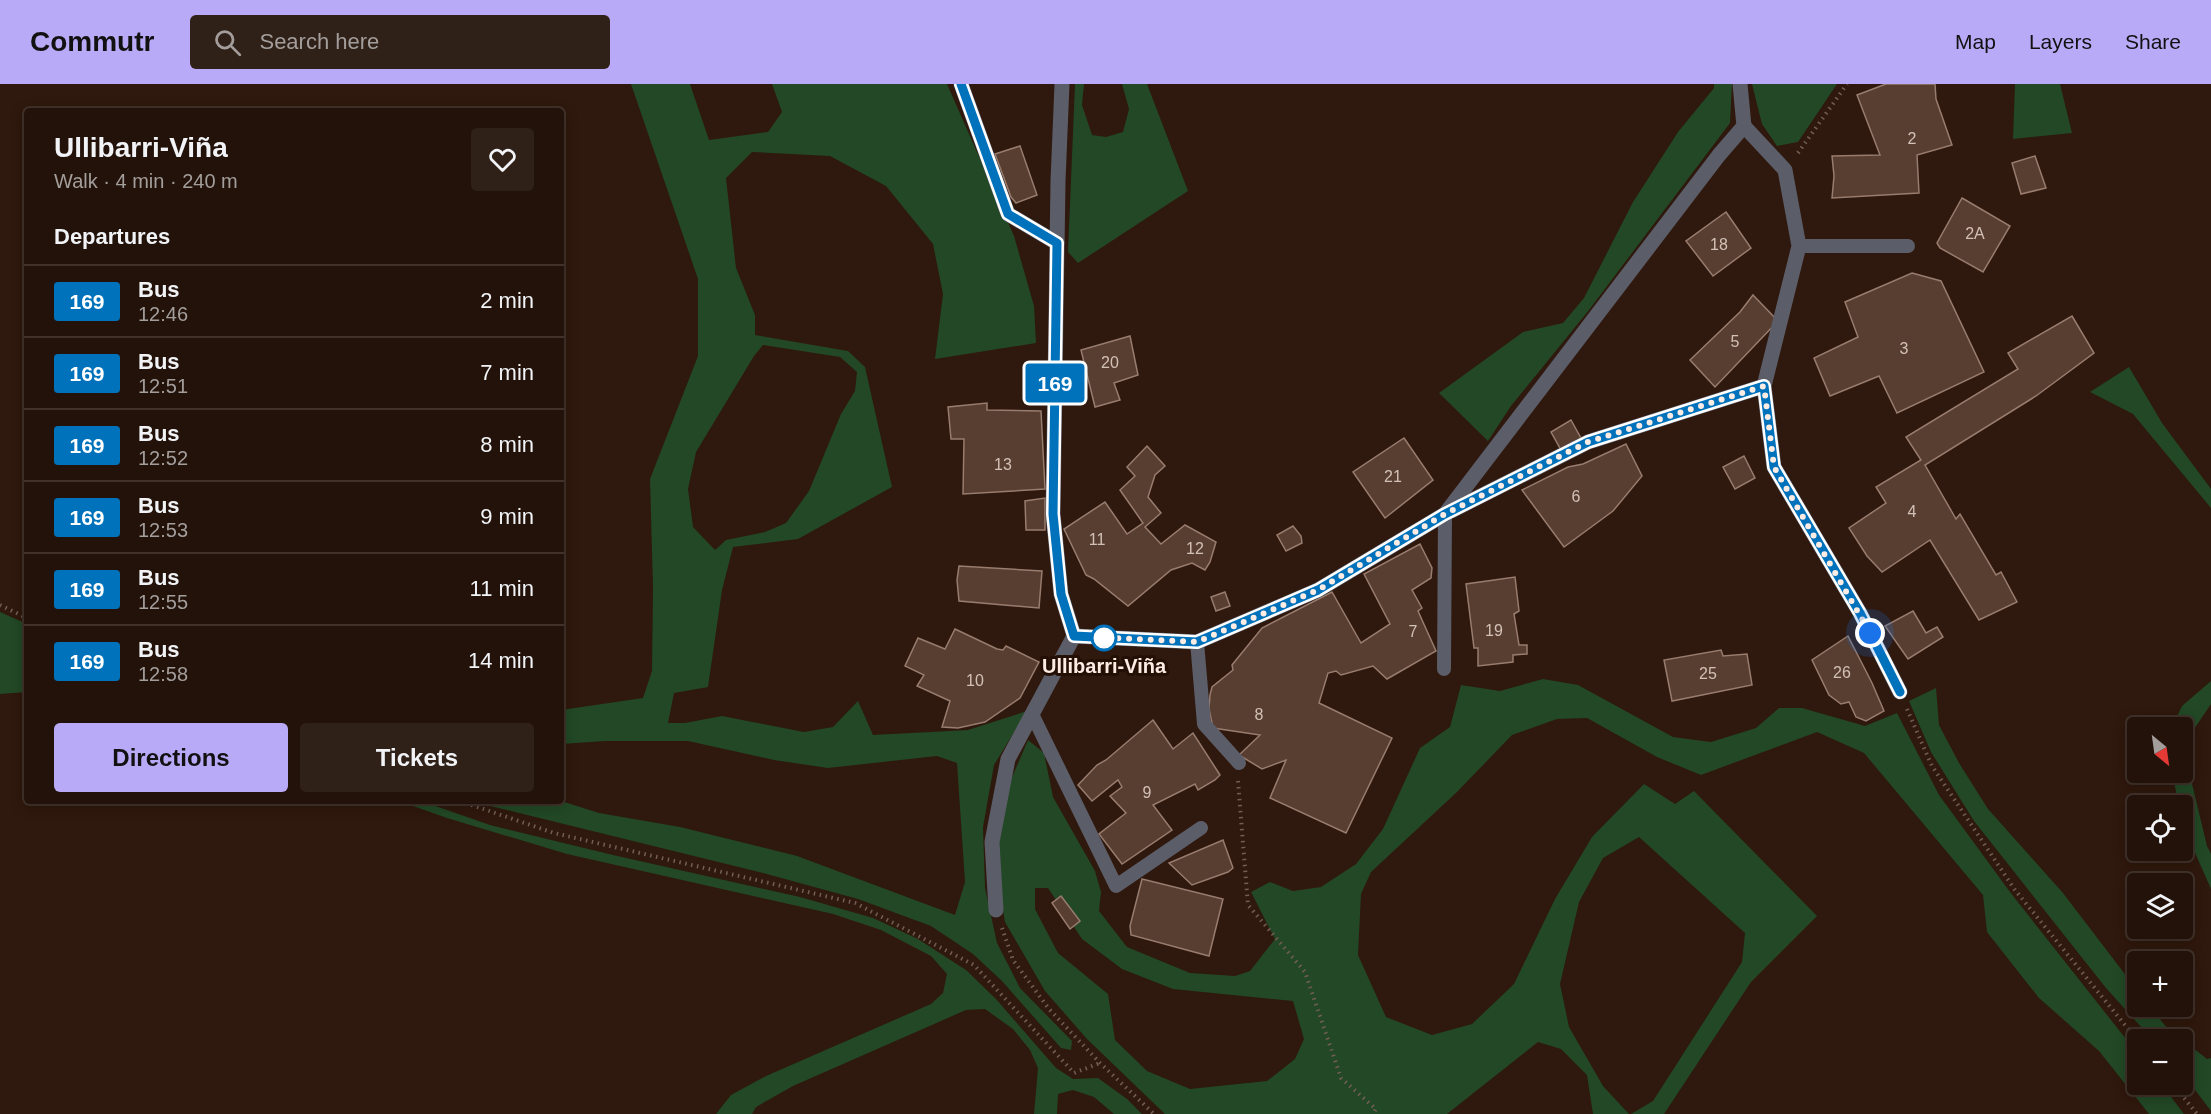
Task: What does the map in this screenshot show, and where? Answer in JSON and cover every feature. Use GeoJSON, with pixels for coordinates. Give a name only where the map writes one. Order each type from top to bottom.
{"type":"FeatureCollection","features":[{"type":"Feature","properties":{"kind":"street"},"geometry":{"type":"LineString","coordinates":[[961,84],[1008,214],[1057,243]]}},
{"type":"Feature","properties":{"kind":"street"},"geometry":{"type":"LineString","coordinates":[[1054,84],[1058,182]]}},
{"type":"Feature","properties":{"kind":"street"},"geometry":{"type":"LineString","coordinates":[[996,910],[992,842],[1008,759],[1074,636],[1061,594],[1053,514],[1058,182],[1062,84]]}},
{"type":"Feature","properties":{"kind":"street"},"geometry":{"type":"LineString","coordinates":[[1740,84],[1744,126],[1785,171],[1799,246],[1764,386],[1774,467],[1860,613],[1900,692]]}},
{"type":"Feature","properties":{"kind":"street"},"geometry":{"type":"LineString","coordinates":[[1445,514],[1744,126]]}},
{"type":"Feature","properties":{"kind":"street"},"geometry":{"type":"LineString","coordinates":[[1074,636],[1197,642],[1318,590],[1445,514],[1588,442],[1764,386]]}},
{"type":"Feature","properties":{"kind":"lane"},"geometry":{"type":"LineString","coordinates":[[1799,246],[1908,246]]}},
{"type":"Feature","properties":{"kind":"lane"},"geometry":{"type":"LineString","coordinates":[[1444,669],[1445,514]]}},
{"type":"Feature","properties":{"kind":"lane"},"geometry":{"type":"LineString","coordinates":[[1197,642],[1204,724],[1239,763]]}},
{"type":"Feature","properties":{"kind":"lane"},"geometry":{"type":"LineString","coordinates":[[1032,714],[1116,885],[1201,828]]}},
{"type":"Feature","properties":{"kind":"path"},"geometry":{"type":"LineString","coordinates":[[1785,171],[1847,84]]}},
{"type":"Feature","properties":{"kind":"path"},"geometry":{"type":"LineString","coordinates":[[0,605],[24,617]]}},
{"type":"Feature","properties":{"kind":"path"},"geometry":{"type":"LineString","coordinates":[[1900,692],[1932,766],[2015,890],[2128,1029]]}},
{"type":"Feature","properties":{"kind":"path"},"geometry":{"type":"LineString","coordinates":[[1239,763],[1238,798],[1248,905],[1305,972],[1341,1078],[1376,1109],[1373,1114]]}},
{"type":"Feature","properties":{"kind":"path"},"geometry":{"type":"LineString","coordinates":[[469,804],[554,833],[855,903],[974,965],[1074,1073],[1100,1063]]}},
{"type":"Feature","properties":{"kind":"path"},"geometry":{"type":"LineString","coordinates":[[996,910],[1013,960],[1049,1009],[1100,1063],[1154,1114]]}},
{"type":"Feature","properties":{"kind":"path"},"geometry":{"type":"LineString","coordinates":[[2182,1095],[2197,1114]]}},
{"type":"Feature","properties":{"kind":"green space"},"geometry":{"type":"Polygon","coordinates":[[[631,84],[690,84],[709,140],[768,132],[782,112],[772,84],[947,84],[1014,236],[1034,306],[1036,343],[935,359],[943,294],[933,244],[886,186],[830,156],[752,152],[726,178],[736,268],[755,315],[755,335],[848,351],[865,367],[892,487],[798,539],[733,547],[722,590],[708,687],[674,693],[668,723],[685,723],[722,716],[804,732],[833,727],[858,701],[873,735],[968,730],[1027,711],[994,765],[983,827],[985,888],[997,943],[1020,988],[1072,1041],[1071,1050],[1061,1048],[1002,981],[973,954],[931,926],[858,899],[763,873],[482,804],[564,804],[564,802],[599,813],[680,827],[797,856],[955,915],[965,882],[957,763],[937,756],[828,768],[774,760],[688,741],[605,741],[564,744],[564,710],[643,698],[652,671],[653,588],[650,479],[698,356],[698,279],[631,84]],[[763,345],[754,356],[696,452],[688,489],[693,527],[715,550],[726,540],[765,532],[786,523],[809,491],[841,414],[855,391],[857,372],[840,357],[763,345]]]}},
{"type":"Feature","properties":{"kind":"green space"},"geometry":{"type":"Polygon","coordinates":[[[1075,84],[1084,84],[1082,105],[1092,135],[1106,137],[1123,132],[1129,109],[1122,84],[1147,84],[1188,191],[1078,263],[1068,252],[1075,84]]]}},
{"type":"Feature","properties":{"kind":"green space"},"geometry":{"type":"Polygon","coordinates":[[[1714,84],[1732,84],[1730,123],[1589,310],[1511,406],[1488,441],[1439,393],[1523,332],[1563,323],[1584,298],[1633,202],[1678,132],[1714,88],[1714,84]]]}},
{"type":"Feature","properties":{"kind":"green space"},"geometry":{"type":"Polygon","coordinates":[[[1752,84],[1837,84],[1798,142],[1777,146],[1762,124],[1752,84]]]}},
{"type":"Feature","properties":{"kind":"green space"},"geometry":{"type":"Polygon","coordinates":[[[2015,84],[2060,84],[2072,133],[2013,139],[2015,84]]]}},
{"type":"Feature","properties":{"kind":"green space"},"geometry":{"type":"Polygon","coordinates":[[[2129,367],[2162,423],[2211,489],[2211,508],[2133,414],[2090,392],[2129,367]]]}},
{"type":"Feature","properties":{"kind":"green space"},"geometry":{"type":"Polygon","coordinates":[[[0,612],[24,623],[24,692],[0,694],[0,612]]]}},
{"type":"Feature","properties":{"kind":"green space"},"geometry":{"type":"Polygon","coordinates":[[[1543,679],[1578,685],[1673,737],[1711,742],[1756,728],[1779,708],[1802,708],[1865,726],[1897,713],[1939,795],[2010,892],[2127,1040],[2127,1086],[2099,1051],[2039,998],[1987,932],[1983,895],[1864,753],[1817,732],[1701,775],[1657,757],[1587,718],[1557,719],[1512,735],[1457,792],[1371,872],[1361,894],[1358,955],[1386,1017],[1432,1035],[1472,1024],[1514,984],[1555,899],[1592,837],[1644,784],[1675,804],[1694,791],[1817,916],[1751,982],[1664,1114],[1631,1114],[1653,1101],[1742,962],[1745,933],[1639,837],[1603,858],[1579,902],[1560,984],[1569,1027],[1603,1086],[1629,1114],[1593,1114],[1587,1075],[1561,1049],[1538,1042],[1447,1114],[1165,1114],[1087,1039],[1045,991],[1005,922],[999,887],[995,836],[1010,782],[1028,740],[1044,753],[1053,797],[1095,871],[1101,892],[1099,911],[1127,947],[1190,973],[1235,976],[1250,971],[1275,939],[1251,892],[1270,882],[1293,891],[1321,887],[1356,864],[1383,829],[1420,748],[1450,727],[1461,685],[1500,691],[1543,679]],[[1035,888],[1035,909],[1058,953],[1108,994],[1115,1040],[1147,1071],[1190,1089],[1267,1081],[1295,1059],[1304,1039],[1293,1001],[1173,989],[1122,969],[1082,939],[1048,888],[1035,888]]]}},
{"type":"Feature","properties":{"kind":"green space"},"geometry":{"type":"Polygon","coordinates":[[[2211,681],[2211,704],[2193,731],[2193,717],[2177,717],[2182,706],[2211,681]]]}},
{"type":"Feature","properties":{"kind":"green space"},"geometry":{"type":"Polygon","coordinates":[[[1936,688],[1939,725],[1959,763],[1988,809],[2063,893],[2127,977],[2127,1011],[1974,821],[1931,752],[1909,701],[1936,688]]]}},
{"type":"Feature","properties":{"kind":"green space"},"geometry":{"type":"Polygon","coordinates":[[[2174,783],[2192,783],[2211,854],[2211,889],[2193,848],[2193,795],[2177,795],[2174,783]]]}},
{"type":"Feature","properties":{"kind":"green space"},"geometry":{"type":"Polygon","coordinates":[[[407,804],[430,804],[490,825],[800,897],[873,918],[918,939],[966,970],[996,999],[1056,1068],[1073,1079],[1098,1078],[1127,1099],[1142,1114],[1114,1114],[1094,1097],[1073,1090],[1058,1094],[1057,1114],[1034,1114],[1038,1068],[1030,1050],[1013,1029],[985,1009],[966,1010],[793,1086],[756,1107],[752,1114],[716,1114],[731,1095],[766,1076],[931,1004],[943,993],[947,974],[931,956],[881,930],[833,914],[567,854],[407,804]]]}},
{"type":"Feature","properties":{"kind":"green space"},"geometry":{"type":"Polygon","coordinates":[[[2132,1017],[2158,1017],[2168,1029],[2143,1029],[2132,1017]]]}},
{"type":"Feature","properties":{"kind":"green space"},"geometry":{"type":"Polygon","coordinates":[[[2193,1048],[2207,1059],[2211,1058],[2211,1111],[2193,1087],[2193,1048]]]}},
{"type":"Feature","properties":{"kind":"green space"},"geometry":{"type":"Polygon","coordinates":[[[2134,1095],[2170,1095],[2184,1114],[2149,1114],[2134,1095]]]}},
{"type":"Feature","properties":{"kind":"building"},"geometry":{"type":"Polygon","coordinates":[[[1886,84],[1935,84],[1936,99],[1952,145],[1917,155],[1919,193],[1832,198],[1834,176],[1832,156],[1880,155],[1857,95],[1886,84]]]}},
{"type":"Feature","properties":{"kind":"building"},"geometry":{"type":"Polygon","coordinates":[[[1020,146],[1037,195],[1016,203],[1011,197],[995,154],[1020,146]]]}},
{"type":"Feature","properties":{"kind":"building"},"geometry":{"type":"Polygon","coordinates":[[[2035,156],[2046,188],[2021,194],[2012,163],[2035,156]]]}},
{"type":"Feature","properties":{"kind":"building"},"geometry":{"type":"Polygon","coordinates":[[[1962,198],[2010,226],[1983,272],[1940,248],[1937,243],[1962,198]]]}},
{"type":"Feature","properties":{"kind":"building"},"geometry":{"type":"Polygon","coordinates":[[[1726,212],[1751,248],[1713,276],[1686,241],[1726,212]]]}},
{"type":"Feature","properties":{"kind":"building"},"geometry":{"type":"Polygon","coordinates":[[[1912,273],[1941,281],[1984,372],[1897,413],[1879,376],[1830,396],[1814,358],[1858,337],[1845,302],[1912,273]]]}},
{"type":"Feature","properties":{"kind":"building"},"geometry":{"type":"Polygon","coordinates":[[[1753,295],[1778,321],[1715,387],[1690,360],[1740,312],[1753,295]]]}},
{"type":"Feature","properties":{"kind":"building"},"geometry":{"type":"Polygon","coordinates":[[[2072,316],[2094,353],[2036,396],[1925,465],[1956,519],[1960,514],[1996,575],[2001,572],[2017,602],[1979,620],[1930,540],[1882,572],[1867,556],[1849,528],[1886,503],[1876,487],[1921,460],[1906,437],[2018,369],[2008,353],[2072,316]]]}},
{"type":"Feature","properties":{"kind":"building"},"geometry":{"type":"Polygon","coordinates":[[[1130,336],[1138,375],[1114,383],[1120,400],[1095,407],[1081,350],[1130,336]]]}},
{"type":"Feature","properties":{"kind":"building"},"geometry":{"type":"Polygon","coordinates":[[[987,403],[987,410],[1041,411],[1045,489],[963,494],[964,439],[951,439],[948,407],[987,403]]]}},
{"type":"Feature","properties":{"kind":"building"},"geometry":{"type":"Polygon","coordinates":[[[1571,420],[1582,440],[1561,450],[1551,432],[1571,420]]]}},
{"type":"Feature","properties":{"kind":"building"},"geometry":{"type":"Polygon","coordinates":[[[1404,438],[1433,480],[1385,518],[1353,472],[1404,438]]]}},
{"type":"Feature","properties":{"kind":"building"},"geometry":{"type":"Polygon","coordinates":[[[1626,444],[1642,476],[1613,511],[1564,547],[1522,490],[1568,467],[1583,464],[1626,444]]]}},
{"type":"Feature","properties":{"kind":"building"},"geometry":{"type":"Polygon","coordinates":[[[1147,446],[1165,466],[1155,475],[1148,497],[1161,513],[1145,527],[1161,544],[1185,525],[1216,542],[1205,570],[1192,563],[1171,570],[1128,606],[1086,575],[1064,529],[1105,502],[1127,534],[1143,523],[1120,490],[1135,476],[1127,467],[1147,446]]]}},
{"type":"Feature","properties":{"kind":"building"},"geometry":{"type":"Polygon","coordinates":[[[1744,456],[1755,478],[1735,489],[1723,467],[1744,456]]]}},
{"type":"Feature","properties":{"kind":"building"},"geometry":{"type":"Polygon","coordinates":[[[1045,498],[1045,530],[1026,530],[1025,501],[1045,498]]]}},
{"type":"Feature","properties":{"kind":"building"},"geometry":{"type":"Polygon","coordinates":[[[1293,526],[1301,536],[1302,543],[1286,551],[1277,535],[1293,526]]]}},
{"type":"Feature","properties":{"kind":"building"},"geometry":{"type":"Polygon","coordinates":[[[1420,544],[1432,568],[1431,578],[1412,590],[1422,608],[1418,611],[1436,651],[1387,679],[1373,666],[1341,675],[1336,671],[1328,673],[1319,703],[1392,738],[1346,833],[1270,798],[1286,760],[1262,769],[1239,755],[1260,735],[1213,728],[1209,709],[1212,687],[1233,670],[1232,665],[1262,628],[1332,592],[1361,643],[1390,624],[1364,574],[1420,544]]]}},
{"type":"Feature","properties":{"kind":"building"},"geometry":{"type":"Polygon","coordinates":[[[959,566],[1042,571],[1039,608],[959,601],[957,580],[959,566]]]}},
{"type":"Feature","properties":{"kind":"building"},"geometry":{"type":"Polygon","coordinates":[[[1515,577],[1519,611],[1514,614],[1519,645],[1527,645],[1527,654],[1513,655],[1513,662],[1478,666],[1478,648],[1474,648],[1466,584],[1515,577]]]}},
{"type":"Feature","properties":{"kind":"building"},"geometry":{"type":"Polygon","coordinates":[[[1225,592],[1230,606],[1216,611],[1211,597],[1225,592]]]}},
{"type":"Feature","properties":{"kind":"building"},"geometry":{"type":"Polygon","coordinates":[[[1913,611],[1926,633],[1937,627],[1943,637],[1908,659],[1885,626],[1913,611]]]}},
{"type":"Feature","properties":{"kind":"building"},"geometry":{"type":"Polygon","coordinates":[[[955,629],[997,649],[1003,650],[1006,646],[1039,662],[1020,698],[985,722],[958,728],[942,727],[950,701],[917,686],[924,675],[905,666],[918,638],[945,649],[955,629]]]}},
{"type":"Feature","properties":{"kind":"building"},"geometry":{"type":"Polygon","coordinates":[[[1848,636],[1884,711],[1866,721],[1856,717],[1849,702],[1841,704],[1829,695],[1812,660],[1848,636]]]}},
{"type":"Feature","properties":{"kind":"building"},"geometry":{"type":"Polygon","coordinates":[[[1721,650],[1723,656],[1747,654],[1752,685],[1672,701],[1664,660],[1721,650]]]}},
{"type":"Feature","properties":{"kind":"building"},"geometry":{"type":"Polygon","coordinates":[[[1153,720],[1173,749],[1193,733],[1220,775],[1198,790],[1195,784],[1153,805],[1172,830],[1122,864],[1099,834],[1126,813],[1110,796],[1122,787],[1118,780],[1092,801],[1078,785],[1097,765],[1153,720]]]}},
{"type":"Feature","properties":{"kind":"building"},"geometry":{"type":"Polygon","coordinates":[[[1223,840],[1233,868],[1228,872],[1192,885],[1169,863],[1223,840]]]}},
{"type":"Feature","properties":{"kind":"building"},"geometry":{"type":"Polygon","coordinates":[[[1142,879],[1223,899],[1209,956],[1131,935],[1130,926],[1142,879]]]}},
{"type":"Feature","properties":{"kind":"building"},"geometry":{"type":"Polygon","coordinates":[[[1061,896],[1080,921],[1070,929],[1052,903],[1061,896]]]}},
{"type":"Feature","properties":{"kind":"bus line","name":"169"},"geometry":{"type":"LineString","coordinates":[[961,84],[1008,214],[1057,243],[1053,514],[1061,594],[1074,636],[1197,642],[1318,590],[1445,514],[1588,442],[1764,386],[1774,467],[1860,613],[1900,692]]}},
{"type":"Feature","properties":{"kind":"place","name":"Ullibarri-Viña"},"geometry":{"type":"Point","coordinates":[1104,638]}},
{"type":"Feature","properties":{"kind":"route"},"geometry":{"type":"LineString","coordinates":[[1104,638],[1095,637],[1197,642],[1318,590],[1445,514],[1588,442],[1764,386],[1774,467],[1870,633]]}}]}
